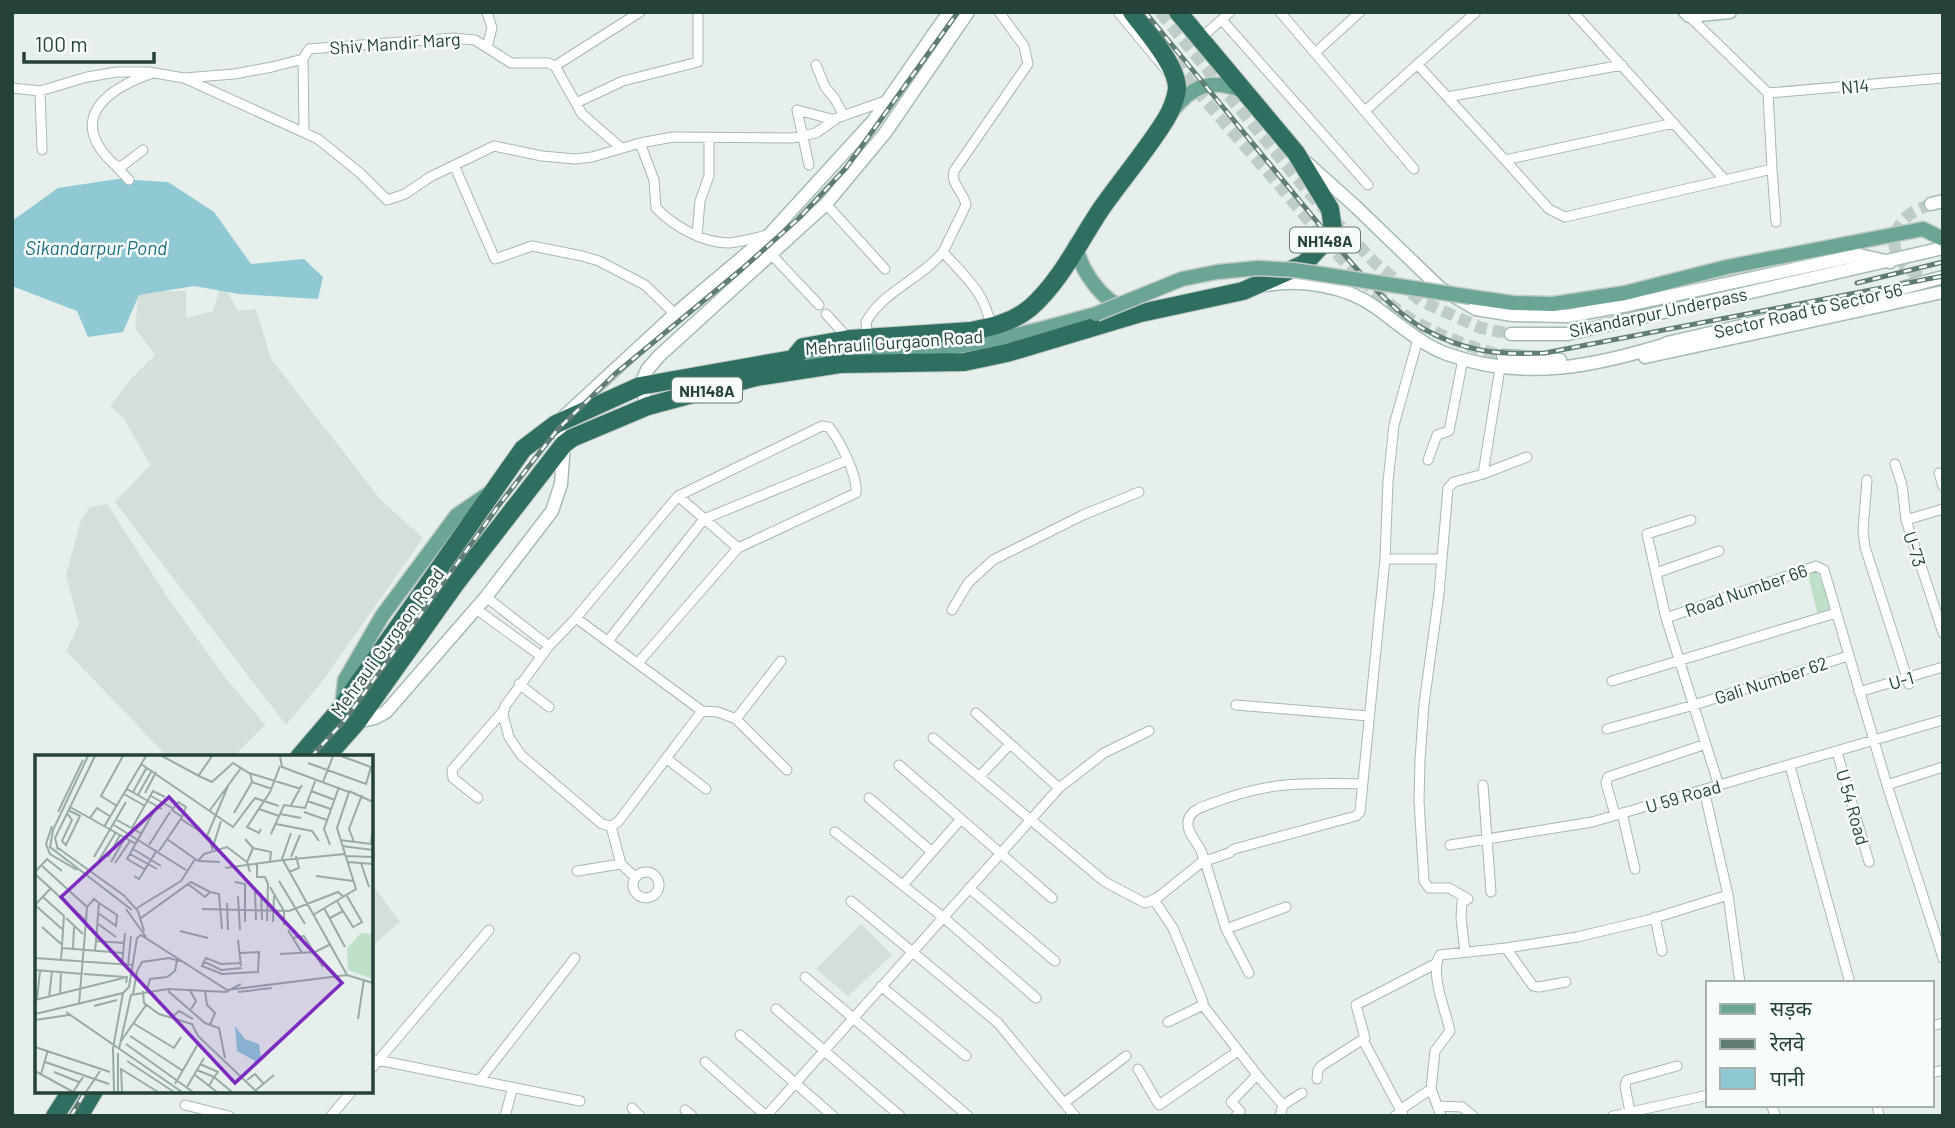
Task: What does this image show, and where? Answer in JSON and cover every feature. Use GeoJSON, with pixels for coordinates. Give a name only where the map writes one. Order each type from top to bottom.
{"type":"FeatureCollection","features":[{"type":"Feature","properties":{"kind":"highway"},"geometry":{"type":"LineString","coordinates":[[1132,12],[1166,59],[1176,79]]}},
{"type":"Feature","properties":{"kind":"highway","name":"Mehrauli Gurgaon Road"},"geometry":{"type":"LineString","coordinates":[[328,755],[357,722],[456,583],[564,444],[572,438],[648,406],[756,377],[840,364],[964,362],[1007,353],[1141,313],[1243,291],[1304,264],[1333,229],[1330,209],[1296,153],[1178,12]]}},
{"type":"Feature","properties":{"kind":"highway","name":"Mehrauli Gurgaon Road"},"geometry":{"type":"LineString","coordinates":[[301,755],[341,708],[523,449],[556,424],[644,378],[793,359],[803,347],[849,339],[971,331],[991,327],[1028,309],[1051,287],[1076,245],[1168,117],[1177,90],[1176,79]]}},
{"type":"Feature","properties":{"kind":"highway"},"geometry":{"type":"LineString","coordinates":[[55,1116],[70,1093]]}},
{"type":"Feature","properties":{"kind":"highway"},"geometry":{"type":"LineString","coordinates":[[79,1116],[93,1093]]}},
{"type":"Feature","properties":{"kind":"main road"},"geometry":{"type":"LineString","coordinates":[[1168,117],[1186,94],[1208,85],[1225,85],[1241,90]]}},
{"type":"Feature","properties":{"kind":"main road"},"geometry":{"type":"LineString","coordinates":[[793,359],[838,353],[962,345],[1008,337],[1096,314],[1182,279],[1217,272],[1258,268],[1293,270],[1471,298],[1553,304],[1625,293],[1727,267],[1923,229],[1943,239]]}},
{"type":"Feature","properties":{"kind":"main road"},"geometry":{"type":"LineString","coordinates":[[1076,245],[1082,268],[1100,290],[1118,306],[1141,313]]}},
{"type":"Feature","properties":{"kind":"street"},"geometry":{"type":"LineString","coordinates":[[487,12],[492,28],[487,47]]}},
{"type":"Feature","properties":{"kind":"street"},"geometry":{"type":"LineString","coordinates":[[621,148],[587,121],[555,66],[640,12]]}},
{"type":"Feature","properties":{"kind":"street"},"geometry":{"type":"LineString","coordinates":[[576,103],[623,81],[698,62],[698,12]]}},
{"type":"Feature","properties":{"kind":"street"},"geometry":{"type":"LineString","coordinates":[[357,722],[376,718],[386,712],[486,597],[552,511],[561,484],[564,444],[556,424],[675,314],[771,233],[874,120],[949,12]]}},
{"type":"Feature","properties":{"kind":"street"},"geometry":{"type":"LineString","coordinates":[[644,378],[659,356],[825,204],[885,133],[968,12]]}},
{"type":"Feature","properties":{"kind":"street"},"geometry":{"type":"LineString","coordinates":[[867,338],[866,322],[874,311],[903,284],[934,263],[943,252],[966,205],[954,182],[954,171],[1028,64],[1024,46],[999,12]]}},
{"type":"Feature","properties":{"kind":"street"},"geometry":{"type":"LineString","coordinates":[[1118,12],[1159,64],[1176,79]]}},
{"type":"Feature","properties":{"kind":"street"},"geometry":{"type":"LineString","coordinates":[[1199,40],[1230,12]]}},
{"type":"Feature","properties":{"kind":"street"},"geometry":{"type":"LineString","coordinates":[[1280,12],[1414,169]]}},
{"type":"Feature","properties":{"kind":"street"},"geometry":{"type":"LineString","coordinates":[[1315,53],[1360,12]]}},
{"type":"Feature","properties":{"kind":"street"},"geometry":{"type":"LineString","coordinates":[[1364,111],[1476,12]]}},
{"type":"Feature","properties":{"kind":"street"},"geometry":{"type":"LineString","coordinates":[[1573,12],[1726,180]]}},
{"type":"Feature","properties":{"kind":"street"},"geometry":{"type":"LineString","coordinates":[[1687,14],[1730,12]]}},
{"type":"Feature","properties":{"kind":"street"},"geometry":{"type":"LineString","coordinates":[[1687,14],[1768,93],[1776,222]]}},
{"type":"Feature","properties":{"kind":"street"},"geometry":{"type":"LineString","coordinates":[[1222,20],[1368,185]]}},
{"type":"Feature","properties":{"kind":"street","name":"Shiv Mandir Marg"},"geometry":{"type":"LineString","coordinates":[[12,88],[40,91],[87,77],[117,72],[155,72],[184,78],[234,74],[303,59],[309,49],[440,39],[469,38],[511,63],[548,63],[555,66]]}},
{"type":"Feature","properties":{"kind":"street"},"geometry":{"type":"LineString","coordinates":[[303,59],[304,131]]}},
{"type":"Feature","properties":{"kind":"street"},"geometry":{"type":"LineString","coordinates":[[1417,64],[1549,209],[1565,217],[1772,169]]}},
{"type":"Feature","properties":{"kind":"street"},"geometry":{"type":"LineString","coordinates":[[816,65],[825,87],[835,99],[839,118]]}},
{"type":"Feature","properties":{"kind":"street"},"geometry":{"type":"LineString","coordinates":[[1447,97],[1622,65]]}},
{"type":"Feature","properties":{"kind":"street"},"geometry":{"type":"LineString","coordinates":[[129,180],[97,143],[92,131],[93,114],[100,102],[109,95],[138,78],[155,72]]}},
{"type":"Feature","properties":{"kind":"street"},"geometry":{"type":"LineString","coordinates":[[184,78],[304,131],[328,145],[387,200],[405,194],[425,183],[430,177],[494,146],[565,159],[586,158],[640,143],[686,136],[768,139],[804,136],[823,130],[839,118],[888,100]]}},
{"type":"Feature","properties":{"kind":"street","name":"N14"},"geometry":{"type":"LineString","coordinates":[[1768,93],[1943,78]]}},
{"type":"Feature","properties":{"kind":"street"},"geometry":{"type":"LineString","coordinates":[[40,91],[42,150]]}},
{"type":"Feature","properties":{"kind":"street"},"geometry":{"type":"LineString","coordinates":[[809,165],[797,110],[839,118]]}},
{"type":"Feature","properties":{"kind":"street"},"geometry":{"type":"LineString","coordinates":[[1505,160],[1674,123]]}},
{"type":"Feature","properties":{"kind":"street"},"geometry":{"type":"LineString","coordinates":[[697,236],[700,201],[709,176],[709,138]]}},
{"type":"Feature","properties":{"kind":"street"},"geometry":{"type":"LineString","coordinates":[[640,143],[653,180],[656,208],[675,223],[711,241],[730,243],[771,233],[784,242]]}},
{"type":"Feature","properties":{"kind":"street"},"geometry":{"type":"LineString","coordinates":[[116,166],[122,166],[143,149]]}},
{"type":"Feature","properties":{"kind":"street"},"geometry":{"type":"LineString","coordinates":[[1296,153],[1440,288],[1476,309],[1513,315],[1568,316],[1628,306],[1859,255],[1890,262],[1943,248]]}},
{"type":"Feature","properties":{"kind":"street"},"geometry":{"type":"LineString","coordinates":[[454,165],[495,259],[531,246],[599,261],[645,285],[675,314]]}},
{"type":"Feature","properties":{"kind":"street"},"geometry":{"type":"LineString","coordinates":[[825,204],[885,269]]}},
{"type":"Feature","properties":{"kind":"street"},"geometry":{"type":"LineString","coordinates":[[943,252],[983,299],[991,327]]}},
{"type":"Feature","properties":{"kind":"street"},"geometry":{"type":"LineString","coordinates":[[771,254],[819,305]]}},
{"type":"Feature","properties":{"kind":"street","name":"Sikandarpur Underpass"},"geometry":{"type":"LineString","coordinates":[[1511,334],[1568,334],[1890,262]]}},
{"type":"Feature","properties":{"kind":"street","name":"Sector Road to Sector 56"},"geometry":{"type":"LineString","coordinates":[[1672,342],[1943,277]]}},
{"type":"Feature","properties":{"kind":"street"},"geometry":{"type":"LineString","coordinates":[[1243,291],[1280,283],[1347,291],[1373,305],[1418,339],[1445,354],[1464,359],[1567,368],[1617,359],[1650,357],[1943,292]]}},
{"type":"Feature","properties":{"kind":"street"},"geometry":{"type":"LineString","coordinates":[[826,314],[849,339]]}},
{"type":"Feature","properties":{"kind":"street"},"geometry":{"type":"LineString","coordinates":[[1774,319],[1794,325]]}},
{"type":"Feature","properties":{"kind":"street"},"geometry":{"type":"LineString","coordinates":[[933,738],[1105,882],[1141,902],[1154,901],[1205,860],[1234,849],[1356,816],[1361,810],[1385,559],[1388,482],[1394,425],[1418,339]]}},
{"type":"Feature","properties":{"kind":"street"},"geometry":{"type":"LineString","coordinates":[[1617,359],[1672,342]]}},
{"type":"Feature","properties":{"kind":"street","name":"Sikandarpur Underpass"},"geometry":{"type":"LineString","coordinates":[[1501,362],[1559,360],[1672,342]]}},
{"type":"Feature","properties":{"kind":"street"},"geometry":{"type":"LineString","coordinates":[[627,358],[644,378],[648,406]]}},
{"type":"Feature","properties":{"kind":"street"},"geometry":{"type":"LineString","coordinates":[[1428,460],[1437,435],[1449,431],[1464,359]]}},
{"type":"Feature","properties":{"kind":"street"},"geometry":{"type":"LineString","coordinates":[[1483,474],[1501,362]]}},
{"type":"Feature","properties":{"kind":"street"},"geometry":{"type":"LineString","coordinates":[[478,798],[453,778],[452,770],[503,711],[519,684],[548,646],[576,618],[678,496],[822,426],[832,430],[848,460],[857,488],[853,496],[738,548],[638,663]]}},
{"type":"Feature","properties":{"kind":"street"},"geometry":{"type":"LineString","coordinates":[[1465,952],[1460,910],[1462,902],[1468,899],[1453,889],[1427,886],[1424,881],[1420,835],[1423,726],[1448,488],[1454,482],[1527,457]]}},
{"type":"Feature","properties":{"kind":"street"},"geometry":{"type":"LineString","coordinates":[[608,641],[704,519],[848,460]]}},
{"type":"Feature","properties":{"kind":"street","name":"U-73"},"geometry":{"type":"LineString","coordinates":[[1895,464],[1902,485],[1906,520],[1943,633]]}},
{"type":"Feature","properties":{"kind":"street"},"geometry":{"type":"LineString","coordinates":[[1939,473],[1943,486]]}},
{"type":"Feature","properties":{"kind":"street"},"geometry":{"type":"LineString","coordinates":[[1867,480],[1863,531],[1866,547],[1908,681]]}},
{"type":"Feature","properties":{"kind":"street"},"geometry":{"type":"LineString","coordinates":[[952,610],[968,583],[993,560],[1083,515],[1139,492]]}},
{"type":"Feature","properties":{"kind":"street"},"geometry":{"type":"LineString","coordinates":[[678,496],[738,548]]}},
{"type":"Feature","properties":{"kind":"street"},"geometry":{"type":"LineString","coordinates":[[1906,520],[1943,509]]}},
{"type":"Feature","properties":{"kind":"street"},"geometry":{"type":"LineString","coordinates":[[1690,520],[1647,534],[1666,618],[1719,786]]}},
{"type":"Feature","properties":{"kind":"street"},"geometry":{"type":"LineString","coordinates":[[1656,573],[1719,551]]}},
{"type":"Feature","properties":{"kind":"street"},"geometry":{"type":"LineString","coordinates":[[1385,559],[1441,559]]}},
{"type":"Feature","properties":{"kind":"street","name":"Road Number 66"},"geometry":{"type":"LineString","coordinates":[[1666,618],[1816,566],[1824,570],[1836,613]]}},
{"type":"Feature","properties":{"kind":"street"},"geometry":{"type":"LineString","coordinates":[[1930,596],[1943,592]]}},
{"type":"Feature","properties":{"kind":"street"},"geometry":{"type":"LineString","coordinates":[[486,597],[548,646]]}},
{"type":"Feature","properties":{"kind":"street"},"geometry":{"type":"LineString","coordinates":[[476,609],[541,656]]}},
{"type":"Feature","properties":{"kind":"street"},"geometry":{"type":"LineString","coordinates":[[1612,681],[1836,613],[1887,785],[1943,958]]}},
{"type":"Feature","properties":{"kind":"street"},"geometry":{"type":"LineString","coordinates":[[576,618],[702,711],[718,712],[736,719],[786,770]]}},
{"type":"Feature","properties":{"kind":"street","name":"Gali Number 62"},"geometry":{"type":"LineString","coordinates":[[1607,729],[1694,705],[1848,656]]}},
{"type":"Feature","properties":{"kind":"street"},"geometry":{"type":"LineString","coordinates":[[736,719],[781,661]]}},
{"type":"Feature","properties":{"kind":"street","name":"U-1"},"geometry":{"type":"LineString","coordinates":[[1908,681],[1943,667]]}},
{"type":"Feature","properties":{"kind":"street","name":"U-1"},"geometry":{"type":"LineString","coordinates":[[1860,695],[1943,673]]}},
{"type":"Feature","properties":{"kind":"street"},"geometry":{"type":"LineString","coordinates":[[519,684],[549,707]]}},
{"type":"Feature","properties":{"kind":"street"},"geometry":{"type":"LineString","coordinates":[[1236,705],[1369,716]]}},
{"type":"Feature","properties":{"kind":"street"},"geometry":{"type":"LineString","coordinates":[[503,711],[512,743],[521,755],[602,824],[611,826],[618,822],[702,711]]}},
{"type":"Feature","properties":{"kind":"street"},"geometry":{"type":"LineString","coordinates":[[976,713],[1059,788]]}},
{"type":"Feature","properties":{"kind":"street","name":"U 59 Road"},"geometry":{"type":"LineString","coordinates":[[1450,845],[1592,822],[1943,720]]}},
{"type":"Feature","properties":{"kind":"street"},"geometry":{"type":"LineString","coordinates":[[705,1062],[766,1116],[1059,788],[1104,753],[1149,731]]}},
{"type":"Feature","properties":{"kind":"street"},"geometry":{"type":"LineString","coordinates":[[979,777],[1010,744]]}},
{"type":"Feature","properties":{"kind":"street"},"geometry":{"type":"LineString","coordinates":[[1635,869],[1606,783],[1608,777],[1706,744]]}},
{"type":"Feature","properties":{"kind":"street","name":"U 54 Road"},"geometry":{"type":"LineString","coordinates":[[1837,752],[1869,862]]}},
{"type":"Feature","properties":{"kind":"street"},"geometry":{"type":"LineString","coordinates":[[667,759],[706,789]]}},
{"type":"Feature","properties":{"kind":"street"},"geometry":{"type":"LineString","coordinates":[[899,765],[1052,898]]}},
{"type":"Feature","properties":{"kind":"street"},"geometry":{"type":"LineString","coordinates":[[1790,766],[1849,981]]}},
{"type":"Feature","properties":{"kind":"street"},"geometry":{"type":"LineString","coordinates":[[1887,785],[1943,767]]}},
{"type":"Feature","properties":{"kind":"street"},"geometry":{"type":"LineString","coordinates":[[1249,974],[1226,929],[1205,860],[1187,822],[1192,813],[1234,794],[1276,784],[1363,784]]}},
{"type":"Feature","properties":{"kind":"street"},"geometry":{"type":"LineString","coordinates":[[1483,785],[1491,892]]}},
{"type":"Feature","properties":{"kind":"street"},"geometry":{"type":"LineString","coordinates":[[1704,790],[1728,895],[1740,981]]}},
{"type":"Feature","properties":{"kind":"street"},"geometry":{"type":"LineString","coordinates":[[869,798],[931,851]]}},
{"type":"Feature","properties":{"kind":"street"},"geometry":{"type":"LineString","coordinates":[[903,885],[961,819]]}},
{"type":"Feature","properties":{"kind":"street"},"geometry":{"type":"LineString","coordinates":[[611,826],[621,863],[635,877]]}},
{"type":"Feature","properties":{"kind":"street"},"geometry":{"type":"LineString","coordinates":[[835,832],[943,917],[1036,998]]}},
{"type":"Feature","properties":{"kind":"street"},"geometry":{"type":"LineString","coordinates":[[577,871],[621,863]]}},
{"type":"Feature","properties":{"kind":"street"},"geometry":{"type":"LineString","coordinates":[[969,888],[1055,961]]}},
{"type":"Feature","properties":{"kind":"street"},"geometry":{"type":"LineString","coordinates":[[1473,1116],[1462,1107],[1439,1111],[1431,1089],[1435,1051],[1450,1031],[1442,1004],[1438,956],[1577,937],[1654,918],[1728,895]]}},
{"type":"Feature","properties":{"kind":"street"},"geometry":{"type":"LineString","coordinates":[[851,901],[1001,1026],[1075,1116]]}},
{"type":"Feature","properties":{"kind":"street"},"geometry":{"type":"LineString","coordinates":[[1154,901],[1173,928],[1202,1004],[1283,1105]]}},
{"type":"Feature","properties":{"kind":"street"},"geometry":{"type":"LineString","coordinates":[[1226,929],[1286,907]]}},
{"type":"Feature","properties":{"kind":"street"},"geometry":{"type":"LineString","coordinates":[[1654,918],[1662,951]]}},
{"type":"Feature","properties":{"kind":"street"},"geometry":{"type":"LineString","coordinates":[[373,1066],[489,930]]}},
{"type":"Feature","properties":{"kind":"street"},"geometry":{"type":"LineString","coordinates":[[1506,948],[1533,986],[1566,982]]}},
{"type":"Feature","properties":{"kind":"street"},"geometry":{"type":"LineString","coordinates":[[479,1081],[575,958]]}},
{"type":"Feature","properties":{"kind":"street"},"geometry":{"type":"LineString","coordinates":[[1317,1079],[1321,1066],[1363,1040],[1366,1035],[1356,1005],[1437,963]]}},
{"type":"Feature","properties":{"kind":"street"},"geometry":{"type":"LineString","coordinates":[[805,977],[968,1116]]}},
{"type":"Feature","properties":{"kind":"street"},"geometry":{"type":"LineString","coordinates":[[881,986],[965,1055]]}},
{"type":"Feature","properties":{"kind":"street"},"geometry":{"type":"LineString","coordinates":[[1168,1022],[1202,1004]]}},
{"type":"Feature","properties":{"kind":"street"},"geometry":{"type":"LineString","coordinates":[[776,1009],[900,1116]]}},
{"type":"Feature","properties":{"kind":"street"},"geometry":{"type":"LineString","coordinates":[[740,1035],[833,1116]]}},
{"type":"Feature","properties":{"kind":"street"},"geometry":{"type":"LineString","coordinates":[[1363,1040],[1398,1114],[1431,1089]]}},
{"type":"Feature","properties":{"kind":"street"},"geometry":{"type":"LineString","coordinates":[[1138,1069],[1159,1105],[1238,1051]]}},
{"type":"Feature","properties":{"kind":"street"},"geometry":{"type":"LineString","coordinates":[[1064,1103],[1126,1056]]}},
{"type":"Feature","properties":{"kind":"street"},"geometry":{"type":"LineString","coordinates":[[378,1060],[580,1101]]}},
{"type":"Feature","properties":{"kind":"street"},"geometry":{"type":"LineString","coordinates":[[1629,1112],[1626,1080],[1678,1066]]}},
{"type":"Feature","properties":{"kind":"street"},"geometry":{"type":"LineString","coordinates":[[1236,1116],[1240,1111],[1231,1102],[1257,1075]]}},
{"type":"Feature","properties":{"kind":"street"},"geometry":{"type":"LineString","coordinates":[[505,1116],[513,1087]]}},
{"type":"Feature","properties":{"kind":"street"},"geometry":{"type":"LineString","coordinates":[[331,1116],[350,1093]]}},
{"type":"Feature","properties":{"kind":"street"},"geometry":{"type":"LineString","coordinates":[[1280,1116],[1283,1105],[1302,1093]]}},
{"type":"Feature","properties":{"kind":"street"},"geometry":{"type":"LineString","coordinates":[[1613,1116],[1706,1095]]}},
{"type":"Feature","properties":{"kind":"street"},"geometry":{"type":"LineString","coordinates":[[185,1105],[229,1116]]}},
{"type":"Feature","properties":{"kind":"street"},"geometry":{"type":"LineString","coordinates":[[632,1108],[640,1116]]}},
{"type":"Feature","properties":{"kind":"shaded area"},"geometry":{"type":"Polygon","coordinates":[[[222,282],[238,311],[256,309],[271,359],[381,500],[423,538],[324,679],[286,725],[115,502],[150,465],[123,417],[110,406],[130,380],[155,355],[135,328],[139,291],[186,291],[186,318],[213,311],[222,282]]]}},
{"type":"Feature","properties":{"kind":"shaded area"},"geometry":{"type":"Polygon","coordinates":[[[107,504],[170,601],[225,677],[265,725],[235,755],[166,755],[66,651],[79,624],[66,576],[80,522],[90,507],[107,504]]]}},
{"type":"Feature","properties":{"kind":"shaded area"},"geometry":{"type":"Polygon","coordinates":[[[373,886],[400,922],[373,945],[373,886]]]}},
{"type":"Feature","properties":{"kind":"shaded area"},"geometry":{"type":"Polygon","coordinates":[[[861,924],[892,955],[848,996],[816,969],[861,924]]]}},
{"type":"Feature","properties":{"kind":"green space"},"geometry":{"type":"Polygon","coordinates":[[[1816,566],[1832,611],[1818,616],[1807,570],[1816,566]]]}},
{"type":"Feature","properties":{"kind":"water","name":"Sikandarpur Pond"},"geometry":{"type":"Polygon","coordinates":[[[118,179],[168,182],[214,212],[251,264],[304,259],[323,277],[318,299],[239,294],[194,286],[139,295],[123,332],[88,337],[77,311],[12,286],[12,221],[58,188],[118,179]]]}},
{"type":"Feature","properties":{"kind":"tunnel"},"geometry":{"type":"LineString","coordinates":[[1160,12],[1310,194],[1375,263],[1421,301],[1481,328],[1511,334]]}},
{"type":"Feature","properties":{"kind":"tunnel"},"geometry":{"type":"LineString","coordinates":[[1174,61],[1323,237],[1372,289],[1390,305],[1432,331],[1503,356]]}},
{"type":"Feature","properties":{"kind":"tunnel"},"geometry":{"type":"LineString","coordinates":[[1931,204],[1910,214],[1900,224],[1894,244],[1903,263],[1911,271],[1932,282]]}},
{"type":"Feature","properties":{"kind":"railway"},"geometry":{"type":"LineString","coordinates":[[313,755],[345,720],[499,505],[557,430],[615,374],[799,218],[846,168],[958,12]]}},
{"type":"Feature","properties":{"kind":"railway"},"geometry":{"type":"LineString","coordinates":[[1145,12],[1359,272],[1406,317],[1438,336],[1467,347],[1496,352],[1545,353],[1943,276]]}},
{"type":"Feature","properties":{"kind":"railway"},"geometry":{"type":"LineString","coordinates":[[1857,283],[1943,262]]}},
{"type":"Feature","properties":{"kind":"railway"},"geometry":{"type":"LineString","coordinates":[[71,1116],[85,1093]]}}]}
